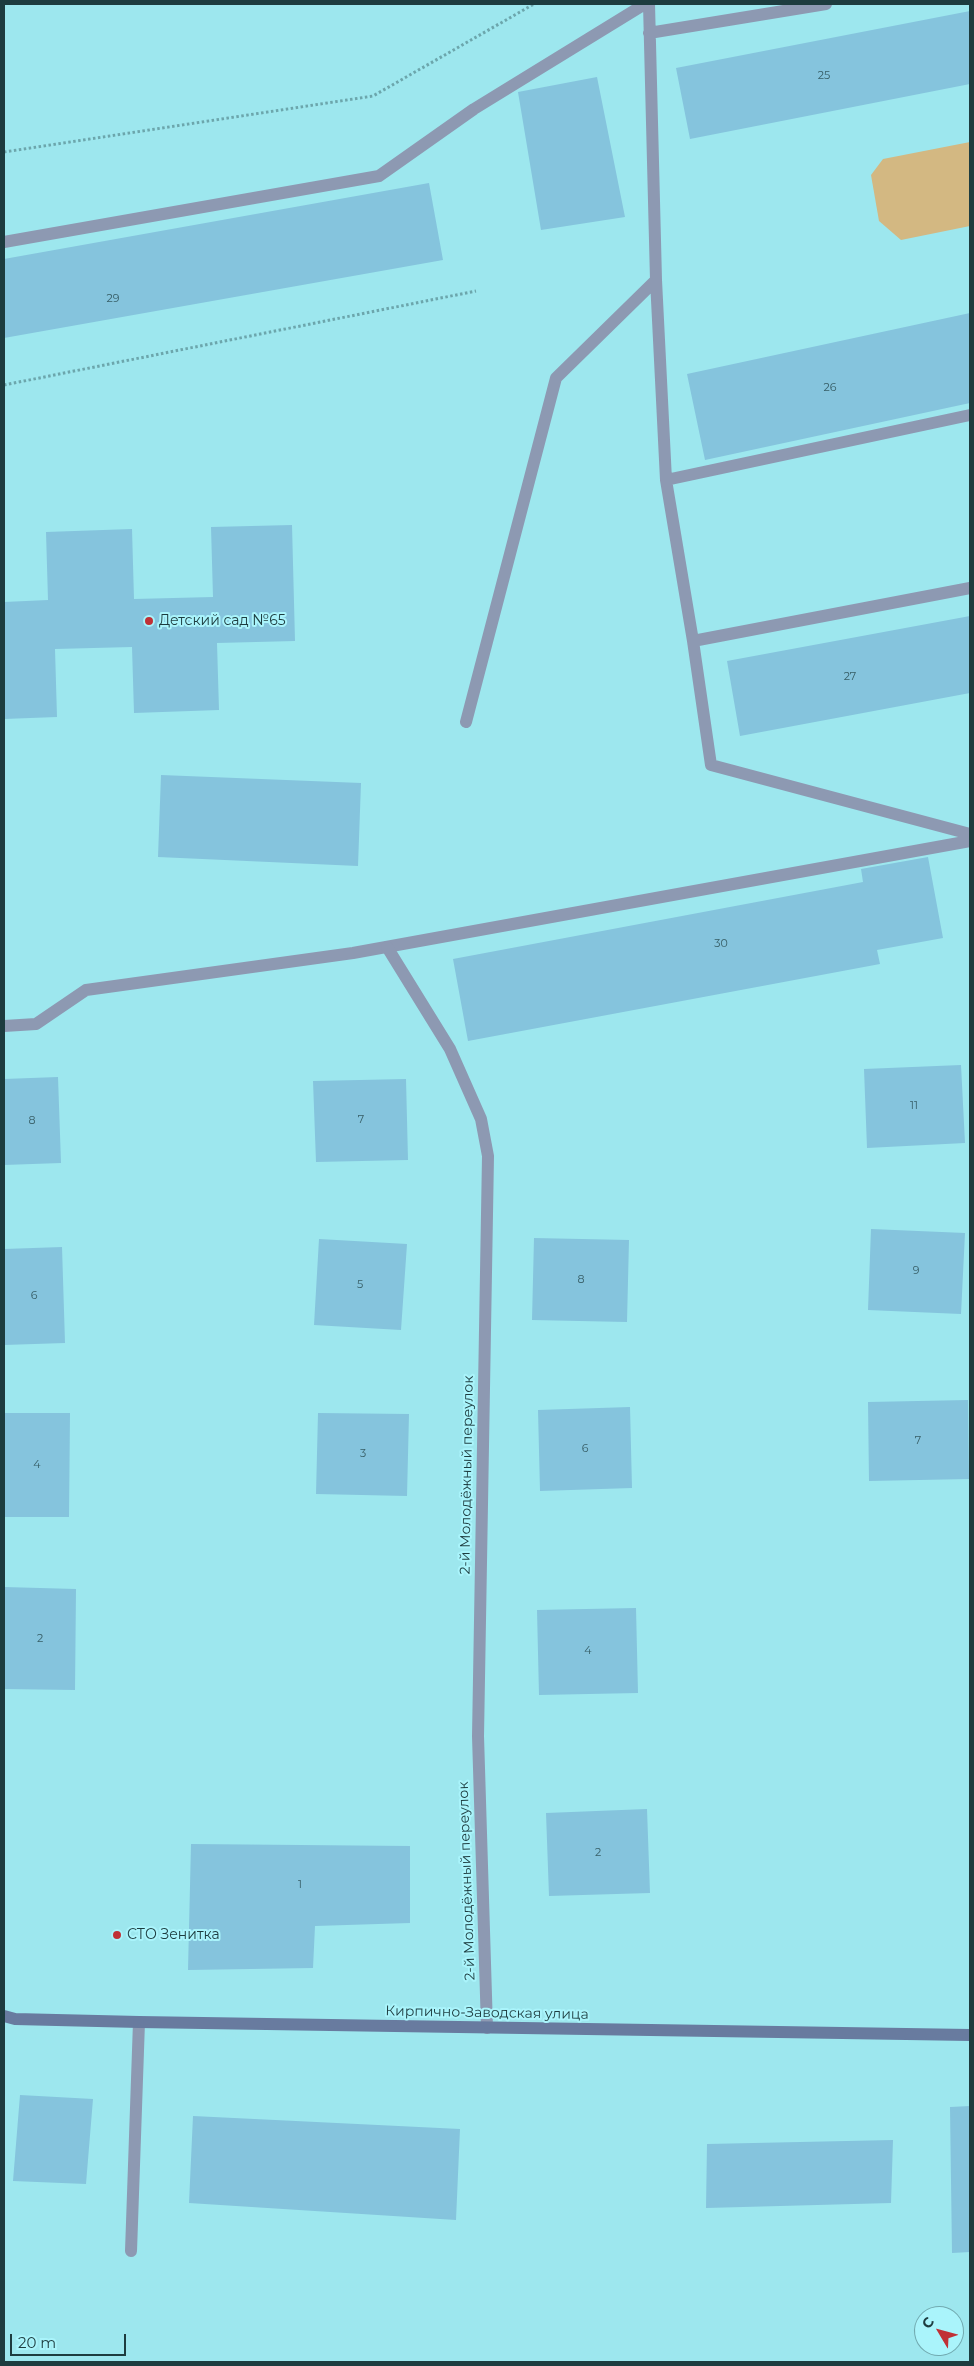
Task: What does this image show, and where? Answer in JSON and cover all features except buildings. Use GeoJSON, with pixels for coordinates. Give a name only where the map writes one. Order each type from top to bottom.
{"type":"FeatureCollection","features":[{"type":"Feature","properties":{"kind":"street"},"geometry":{"type":"LineString","coordinates":[[4,242],[379,176],[474,109],[645,4]]}},
{"type":"Feature","properties":{"kind":"street"},"geometry":{"type":"LineString","coordinates":[[649,4],[656,280],[666,480],[711,765],[970,834]]}},
{"type":"Feature","properties":{"kind":"street"},"geometry":{"type":"LineString","coordinates":[[649,33],[826,4]]}},
{"type":"Feature","properties":{"kind":"street"},"geometry":{"type":"LineString","coordinates":[[466,722],[556,378],[656,280]]}},
{"type":"Feature","properties":{"kind":"street"},"geometry":{"type":"LineString","coordinates":[[666,480],[970,416]]}},
{"type":"Feature","properties":{"kind":"street"},"geometry":{"type":"LineString","coordinates":[[693,642],[970,588]]}},
{"type":"Feature","properties":{"kind":"street"},"geometry":{"type":"LineString","coordinates":[[4,1026],[36,1024],[86,990],[387,947],[970,841]]}},
{"type":"Feature","properties":{"kind":"street","name":"2-й Молодёжный переулок"},"geometry":{"type":"LineString","coordinates":[[387,947],[450,1049],[481,1119],[488,1156],[478,1736],[487,2028]]}},
{"type":"Feature","properties":{"kind":"street","name":"Кирпично-Заводская улица"},"geometry":{"type":"LineString","coordinates":[[4,2016],[15,2020],[970,2035]]}},
{"type":"Feature","properties":{"kind":"street"},"geometry":{"type":"LineString","coordinates":[[131,2251],[139,2022]]}},
{"type":"Feature","properties":{"kind":"path"},"geometry":{"type":"LineString","coordinates":[[4,152],[373,96],[534,4]]}},
{"type":"Feature","properties":{"kind":"path"},"geometry":{"type":"LineString","coordinates":[[4,385],[476,291]]}},
{"type":"Feature","properties":{"kind":"shaded area"},"geometry":{"type":"Polygon","coordinates":[[[970,142],[970,226],[901,240],[879,221],[871,175],[883,159],[970,142]]]}},
{"type":"Feature","properties":{"kind":"place","name":"Детский сад №65"},"geometry":{"type":"Point","coordinates":[149,621]}},
{"type":"Feature","properties":{"kind":"place","name":"СТО Зенитка"},"geometry":{"type":"Point","coordinates":[117,1935]}}]}
